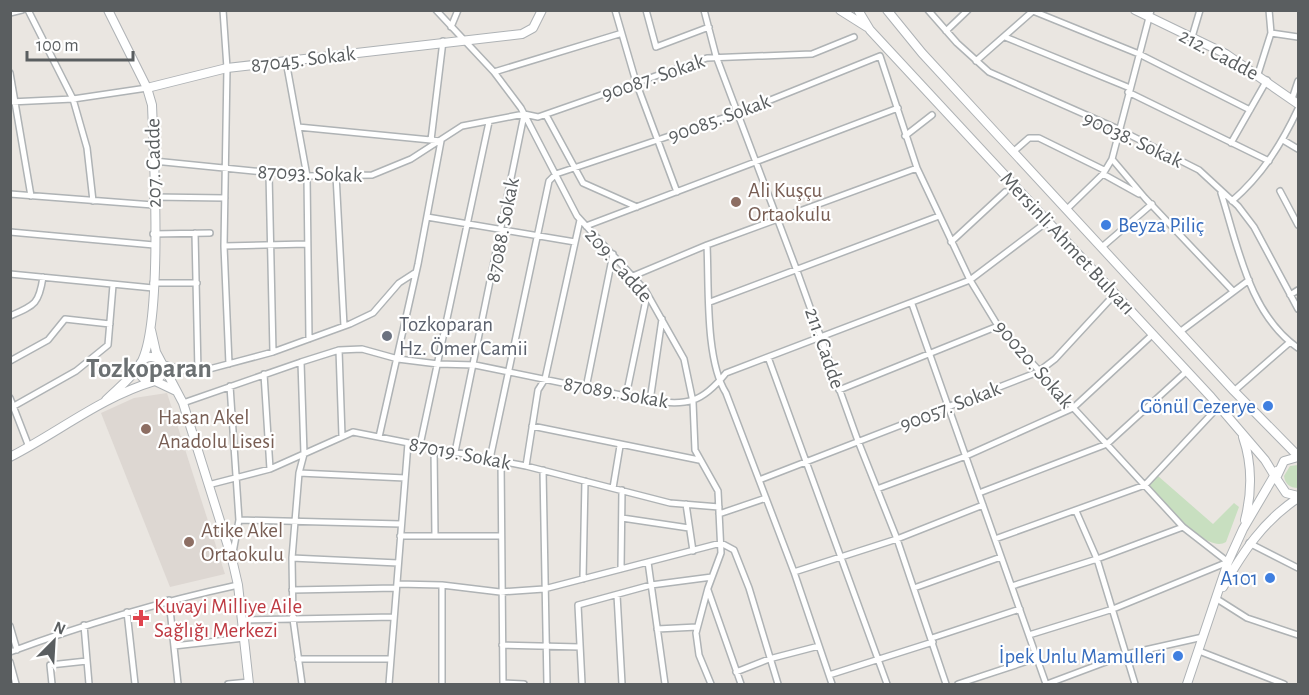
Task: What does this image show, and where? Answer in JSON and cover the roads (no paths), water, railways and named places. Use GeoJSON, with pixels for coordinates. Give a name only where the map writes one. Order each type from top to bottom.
{"type":"FeatureCollection","features":[{"type":"Feature","properties":{"kind":"street"},"geometry":{"type":"LineString","coordinates":[[10,13],[22,10]]}},
{"type":"Feature","properties":{"kind":"street"},"geometry":{"type":"LineString","coordinates":[[28,10],[73,99],[87,148],[93,201]]}},
{"type":"Feature","properties":{"kind":"street","name":"207. Cadde"},"geometry":{"type":"LineString","coordinates":[[108,10],[147,88],[152,105],[154,245],[150,325]]}},
{"type":"Feature","properties":{"kind":"street"},"geometry":{"type":"LineString","coordinates":[[223,10],[227,68],[225,246],[229,364]]}},
{"type":"Feature","properties":{"kind":"street","name":"209. Cadde"},"geometry":{"type":"LineString","coordinates":[[436,10],[494,72],[524,114],[580,220],[633,276],[662,319],[684,358],[693,402],[695,450],[718,491],[722,553],[712,577]]}},
{"type":"Feature","properties":{"kind":"street"},"geometry":{"type":"LineString","coordinates":[[451,27],[458,10]]}},
{"type":"Feature","properties":{"kind":"street","name":"87045. Sokak"},"geometry":{"type":"LineString","coordinates":[[147,88],[227,68],[462,39],[522,34],[533,28],[542,10]]}},
{"type":"Feature","properties":{"kind":"street"},"geometry":{"type":"LineString","coordinates":[[615,10],[620,34],[636,82],[676,192]]}},
{"type":"Feature","properties":{"kind":"street"},"geometry":{"type":"LineString","coordinates":[[646,10],[656,47],[709,27]]}},
{"type":"Feature","properties":{"kind":"street","name":"211. Cadde"},"geometry":{"type":"LineString","coordinates":[[704,10],[716,57],[797,270],[858,441],[897,539],[946,684]]}},
{"type":"Feature","properties":{"kind":"street"},"geometry":{"type":"LineString","coordinates":[[840,10],[870,30]]}},
{"type":"Feature","properties":{"kind":"street","name":"Mersinli Ahmet Bulvarı"},"geometry":{"type":"LineString","coordinates":[[858,10],[870,30],[1219,406],[1276,475],[1286,494],[1299,497]]}},
{"type":"Feature","properties":{"kind":"street","name":"90038. Sokak"},"geometry":{"type":"LineString","coordinates":[[928,10],[975,61],[989,72],[1118,129],[1199,171],[1232,201],[1254,227],[1299,309]]}},
{"type":"Feature","properties":{"kind":"street"},"geometry":{"type":"LineString","coordinates":[[946,31],[968,10]]}},
{"type":"Feature","properties":{"kind":"street","name":"212. Cadde"},"geometry":{"type":"LineString","coordinates":[[1136,10],[1150,14],[1226,54],[1267,80],[1295,102]]}},
{"type":"Feature","properties":{"kind":"street"},"geometry":{"type":"LineString","coordinates":[[1192,38],[1200,10]]}},
{"type":"Feature","properties":{"kind":"street"},"geometry":{"type":"LineString","coordinates":[[1258,74],[1271,33],[1269,10]]}},
{"type":"Feature","properties":{"kind":"street","name":"Mersinli Ahmet Bulvarı"},"geometry":{"type":"LineString","coordinates":[[889,11],[922,53],[1296,456]]}},
{"type":"Feature","properties":{"kind":"street"},"geometry":{"type":"LineString","coordinates":[[975,61],[1034,11],[1139,54],[1250,110]]}},
{"type":"Feature","properties":{"kind":"street"},"geometry":{"type":"LineString","coordinates":[[1067,209],[1104,172],[1112,159],[1118,129],[1150,14]]}},
{"type":"Feature","properties":{"kind":"street"},"geometry":{"type":"LineString","coordinates":[[1271,33],[1299,37]]}},
{"type":"Feature","properties":{"kind":"street"},"geometry":{"type":"LineString","coordinates":[[494,72],[620,34]]}},
{"type":"Feature","properties":{"kind":"street","name":"90087. Sokak"},"geometry":{"type":"LineString","coordinates":[[524,114],[538,117],[546,115],[636,82],[716,57],[812,54],[854,37]]}},
{"type":"Feature","properties":{"kind":"street"},"geometry":{"type":"LineString","coordinates":[[1005,37],[1129,90],[1269,161]]}},
{"type":"Feature","properties":{"kind":"street"},"geometry":{"type":"LineString","coordinates":[[431,141],[443,42]]}},
{"type":"Feature","properties":{"kind":"street","name":"90020. Sokak"},"geometry":{"type":"LineString","coordinates":[[880,56],[917,168],[970,280],[998,326],[1038,372],[1184,526],[1228,561]]}},
{"type":"Feature","properties":{"kind":"street","name":"90085. Sokak"},"geometry":{"type":"LineString","coordinates":[[556,174],[738,113],[880,56]]}},
{"type":"Feature","properties":{"kind":"street"},"geometry":{"type":"LineString","coordinates":[[286,61],[307,176],[309,339]]}},
{"type":"Feature","properties":{"kind":"street"},"geometry":{"type":"LineString","coordinates":[[10,73],[31,196]]}},
{"type":"Feature","properties":{"kind":"street"},"geometry":{"type":"LineString","coordinates":[[1231,143],[1267,80]]}},
{"type":"Feature","properties":{"kind":"street"},"geometry":{"type":"LineString","coordinates":[[1295,102],[1299,81]]}},
{"type":"Feature","properties":{"kind":"street"},"geometry":{"type":"LineString","coordinates":[[14,101],[73,99],[147,88]]}},
{"type":"Feature","properties":{"kind":"street"},"geometry":{"type":"LineString","coordinates":[[585,226],[898,108]]}},
{"type":"Feature","properties":{"kind":"street"},"geometry":{"type":"LineString","coordinates":[[1232,201],[1255,181],[1299,109]]}},
{"type":"Feature","properties":{"kind":"street","name":"87093. Sokak"},"geometry":{"type":"LineString","coordinates":[[154,161],[268,174],[372,175],[388,170],[441,141],[462,126],[524,114]]}},
{"type":"Feature","properties":{"kind":"street","name":"87088. Sokak"},"geometry":{"type":"LineString","coordinates":[[455,452],[475,365],[524,114]]}},
{"type":"Feature","properties":{"kind":"street"},"geometry":{"type":"LineString","coordinates":[[546,115],[573,169],[583,183],[637,207]]}},
{"type":"Feature","properties":{"kind":"street"},"geometry":{"type":"LineString","coordinates":[[905,136],[932,115]]}},
{"type":"Feature","properties":{"kind":"street"},"geometry":{"type":"LineString","coordinates":[[420,445],[489,122]]}},
{"type":"Feature","properties":{"kind":"street"},"geometry":{"type":"LineString","coordinates":[[298,127],[441,141],[398,359],[379,437]]}},
{"type":"Feature","properties":{"kind":"street"},"geometry":{"type":"LineString","coordinates":[[1013,152],[1029,138],[1039,138],[1104,172],[1152,204],[1233,291]]}},
{"type":"Feature","properties":{"kind":"street"},"geometry":{"type":"LineString","coordinates":[[1282,140],[1299,149]]}},
{"type":"Feature","properties":{"kind":"street"},"geometry":{"type":"LineString","coordinates":[[1112,159],[1145,198]]}},
{"type":"Feature","properties":{"kind":"street"},"geometry":{"type":"LineString","coordinates":[[633,276],[707,245],[917,168]]}},
{"type":"Feature","properties":{"kind":"street"},"geometry":{"type":"LineString","coordinates":[[268,174],[273,352]]}},
{"type":"Feature","properties":{"kind":"street"},"geometry":{"type":"LineString","coordinates":[[490,459],[549,181],[556,174]]}},
{"type":"Feature","properties":{"kind":"street"},"geometry":{"type":"LineString","coordinates":[[336,175],[344,326]]}},
{"type":"Feature","properties":{"kind":"street"},"geometry":{"type":"LineString","coordinates":[[1280,190],[1299,225]]}},
{"type":"Feature","properties":{"kind":"street"},"geometry":{"type":"LineString","coordinates":[[1220,191],[1249,280],[1269,321],[1299,348]]}},
{"type":"Feature","properties":{"kind":"street"},"geometry":{"type":"LineString","coordinates":[[951,242],[1005,192]]}},
{"type":"Feature","properties":{"kind":"street"},"geometry":{"type":"LineString","coordinates":[[10,194],[93,201],[225,198]]}},
{"type":"Feature","properties":{"kind":"street"},"geometry":{"type":"LineString","coordinates":[[1102,247],[1152,204]]}},
{"type":"Feature","properties":{"kind":"street"},"geometry":{"type":"LineString","coordinates":[[710,302],[939,216]]}},
{"type":"Feature","properties":{"kind":"street"},"geometry":{"type":"LineString","coordinates":[[427,217],[575,242]]}},
{"type":"Feature","properties":{"kind":"street"},"geometry":{"type":"LineString","coordinates":[[526,466],[538,390],[544,379],[580,220]]}},
{"type":"Feature","properties":{"kind":"street","name":"87089. Sokak"},"geometry":{"type":"LineString","coordinates":[[183,403],[339,350],[362,349],[398,359],[438,364],[475,365],[674,404],[693,402],[710,392],[726,373],[970,280],[1048,221]]}},
{"type":"Feature","properties":{"kind":"street"},"geometry":{"type":"LineString","coordinates":[[10,232],[154,245]]}},
{"type":"Feature","properties":{"kind":"street"},"geometry":{"type":"LineString","coordinates":[[195,233],[198,372]]}},
{"type":"Feature","properties":{"kind":"street"},"geometry":{"type":"LineString","coordinates":[[153,234],[210,233]]}},
{"type":"Feature","properties":{"kind":"street"},"geometry":{"type":"LineString","coordinates":[[225,246],[307,244]]}},
{"type":"Feature","properties":{"kind":"street"},"geometry":{"type":"LineString","coordinates":[[707,245],[713,357],[719,382],[726,393],[794,572],[832,684]]}},
{"type":"Feature","properties":{"kind":"street"},"geometry":{"type":"LineString","coordinates":[[586,388],[614,254]]}},
{"type":"Feature","properties":{"kind":"street"},"geometry":{"type":"LineString","coordinates":[[106,400],[146,358],[154,357],[163,365],[198,372],[273,352],[344,326],[373,312],[399,283],[416,272]]}},
{"type":"Feature","properties":{"kind":"street"},"geometry":{"type":"LineString","coordinates":[[10,274],[113,285],[197,283]]}},
{"type":"Feature","properties":{"kind":"street"},"geometry":{"type":"LineString","coordinates":[[10,316],[35,303],[40,296],[43,277]]}},
{"type":"Feature","properties":{"kind":"street"},"geometry":{"type":"LineString","coordinates":[[1181,331],[1249,280]]}},
{"type":"Feature","properties":{"kind":"street"},"geometry":{"type":"LineString","coordinates":[[14,406],[91,362],[108,345],[113,285]]}},
{"type":"Feature","properties":{"kind":"street"},"geometry":{"type":"LineString","coordinates":[[1290,295],[1299,290]]}},
{"type":"Feature","properties":{"kind":"street","name":"90057. Sokak"},"geometry":{"type":"LineString","coordinates":[[759,480],[1038,372],[1055,359],[1115,294]]}},
{"type":"Feature","properties":{"kind":"street"},"geometry":{"type":"LineString","coordinates":[[626,396],[647,295]]}},
{"type":"Feature","properties":{"kind":"street"},"geometry":{"type":"LineString","coordinates":[[912,304],[1047,684],[1127,654],[1204,636]]}},
{"type":"Feature","properties":{"kind":"street"},"geometry":{"type":"LineString","coordinates":[[10,361],[48,340],[65,319],[110,324]]}},
{"type":"Feature","properties":{"kind":"street"},"geometry":{"type":"LineString","coordinates":[[650,400],[662,319]]}},
{"type":"Feature","properties":{"kind":"street"},"geometry":{"type":"LineString","coordinates":[[150,325],[140,364],[141,375],[147,381],[155,381],[178,392]]}},
{"type":"Feature","properties":{"kind":"street"},"geometry":{"type":"LineString","coordinates":[[150,325],[156,352],[183,403],[238,585],[249,683],[228,684]]}},
{"type":"Feature","properties":{"kind":"street"},"geometry":{"type":"LineString","coordinates":[[839,390],[998,326]]}},
{"type":"Feature","properties":{"kind":"street"},"geometry":{"type":"LineString","coordinates":[[877,489],[966,456],[1073,408],[1152,335]]}},
{"type":"Feature","properties":{"kind":"street"},"geometry":{"type":"LineString","coordinates":[[1234,391],[1290,342]]}},
{"type":"Feature","properties":{"kind":"street"},"geometry":{"type":"LineString","coordinates":[[339,350],[342,436]]}},
{"type":"Feature","properties":{"kind":"street"},"geometry":{"type":"LineString","coordinates":[[768,357],[804,463],[842,557],[886,684]]}},
{"type":"Feature","properties":{"kind":"street"},"geometry":{"type":"LineString","coordinates":[[301,362],[304,454],[299,473],[292,558],[292,590],[293,619],[302,684]]}},
{"type":"Feature","properties":{"kind":"street"},"geometry":{"type":"LineString","coordinates":[[10,457],[106,400],[155,381],[163,373],[163,365]]}},
{"type":"Feature","properties":{"kind":"street"},"geometry":{"type":"LineString","coordinates":[[979,493],[1107,444],[1186,371]]}},
{"type":"Feature","properties":{"kind":"street"},"geometry":{"type":"LineString","coordinates":[[264,374],[270,470]]}},
{"type":"Feature","properties":{"kind":"street"},"geometry":{"type":"LineString","coordinates":[[230,386],[239,520],[232,559]]}},
{"type":"Feature","properties":{"kind":"street"},"geometry":{"type":"LineString","coordinates":[[10,398],[29,447]]}},
{"type":"Feature","properties":{"kind":"street"},"geometry":{"type":"LineString","coordinates":[[995,539],[1145,485],[1219,406]]}},
{"type":"Feature","properties":{"kind":"street"},"geometry":{"type":"LineString","coordinates":[[532,426],[620,446],[699,460]]}},
{"type":"Feature","properties":{"kind":"street","name":"87019. Sokak"},"geometry":{"type":"LineString","coordinates":[[208,485],[270,470],[353,432],[526,466],[686,504],[719,507]]}},
{"type":"Feature","properties":{"kind":"street"},"geometry":{"type":"LineString","coordinates":[[1242,433],[1249,458],[1250,485],[1243,529]]}},
{"type":"Feature","properties":{"kind":"street"},"geometry":{"type":"LineString","coordinates":[[389,684],[408,443]]}},
{"type":"Feature","properties":{"kind":"street"},"geometry":{"type":"LineString","coordinates":[[613,488],[620,446]]}},
{"type":"Feature","properties":{"kind":"street"},"geometry":{"type":"LineString","coordinates":[[434,448],[435,536]]}},
{"type":"Feature","properties":{"kind":"street"},"geometry":{"type":"LineString","coordinates":[[1187,684],[1228,561],[1243,529],[1276,475],[1296,456]]}},
{"type":"Feature","properties":{"kind":"street"},"geometry":{"type":"LineString","coordinates":[[501,461],[500,592],[503,684],[524,684]]}},
{"type":"Feature","properties":{"kind":"street"},"geometry":{"type":"LineString","coordinates":[[543,470],[547,684]]}},
{"type":"Feature","properties":{"kind":"street"},"geometry":{"type":"LineString","coordinates":[[299,473],[405,478]]}},
{"type":"Feature","properties":{"kind":"street"},"geometry":{"type":"LineString","coordinates":[[583,579],[585,481]]}},
{"type":"Feature","properties":{"kind":"street"},"geometry":{"type":"LineString","coordinates":[[621,569],[622,490]]}},
{"type":"Feature","properties":{"kind":"street"},"geometry":{"type":"LineString","coordinates":[[1217,599],[1249,543],[1272,519],[1299,497]]}},
{"type":"Feature","properties":{"kind":"street"},"geometry":{"type":"LineString","coordinates":[[719,514],[766,498]]}},
{"type":"Feature","properties":{"kind":"street"},"geometry":{"type":"LineString","coordinates":[[686,504],[693,551]]}},
{"type":"Feature","properties":{"kind":"street"},"geometry":{"type":"LineString","coordinates":[[794,572],[897,539],[983,505]]}},
{"type":"Feature","properties":{"kind":"street"},"geometry":{"type":"LineString","coordinates":[[1076,511],[1097,559],[1135,684]]}},
{"type":"Feature","properties":{"kind":"street"},"geometry":{"type":"LineString","coordinates":[[622,518],[689,528]]}},
{"type":"Feature","properties":{"kind":"street"},"geometry":{"type":"LineString","coordinates":[[239,520],[401,524]]}},
{"type":"Feature","properties":{"kind":"street"},"geometry":{"type":"LineString","coordinates":[[1012,586],[1097,559],[1184,526]]}},
{"type":"Feature","properties":{"kind":"street"},"geometry":{"type":"LineString","coordinates":[[400,536],[501,536]]}},
{"type":"Feature","properties":{"kind":"street"},"geometry":{"type":"LineString","coordinates":[[292,590],[442,585],[500,592],[544,589],[721,543],[734,550],[749,588],[778,684]]}},
{"type":"Feature","properties":{"kind":"street"},"geometry":{"type":"LineString","coordinates":[[1249,543],[1299,568]]}},
{"type":"Feature","properties":{"kind":"street"},"geometry":{"type":"LineString","coordinates":[[914,588],[1001,557]]}},
{"type":"Feature","properties":{"kind":"street"},"geometry":{"type":"LineString","coordinates":[[292,558],[398,563]]}},
{"type":"Feature","properties":{"kind":"street"},"geometry":{"type":"LineString","coordinates":[[1029,635],[1113,609],[1228,561]]}},
{"type":"Feature","properties":{"kind":"street"},"geometry":{"type":"LineString","coordinates":[[648,562],[665,684]]}},
{"type":"Feature","properties":{"kind":"street"},"geometry":{"type":"LineString","coordinates":[[582,684],[578,605],[651,585],[712,577],[698,627],[699,655],[711,684]]}},
{"type":"Feature","properties":{"kind":"street"},"geometry":{"type":"LineString","coordinates":[[10,652],[127,612],[238,585]]}},
{"type":"Feature","properties":{"kind":"street"},"geometry":{"type":"LineString","coordinates":[[442,585],[442,684]]}},
{"type":"Feature","properties":{"kind":"street"},"geometry":{"type":"LineString","coordinates":[[708,588],[741,684]]}},
{"type":"Feature","properties":{"kind":"street"},"geometry":{"type":"LineString","coordinates":[[617,595],[622,684]]}},
{"type":"Feature","properties":{"kind":"street"},"geometry":{"type":"LineString","coordinates":[[1217,599],[1247,618],[1299,634]]}},
{"type":"Feature","properties":{"kind":"street"},"geometry":{"type":"LineString","coordinates":[[169,600],[178,684]]}},
{"type":"Feature","properties":{"kind":"street"},"geometry":{"type":"LineString","coordinates":[[829,675],[1020,609]]}},
{"type":"Feature","properties":{"kind":"street"},"geometry":{"type":"LineString","coordinates":[[127,612],[135,684]]}},
{"type":"Feature","properties":{"kind":"street"},"geometry":{"type":"LineString","coordinates":[[242,620],[394,617]]}},
{"type":"Feature","properties":{"kind":"street"},"geometry":{"type":"LineString","coordinates":[[84,625],[89,684]]}},
{"type":"Feature","properties":{"kind":"street"},"geometry":{"type":"LineString","coordinates":[[10,626],[17,650]]}},
{"type":"Feature","properties":{"kind":"street"},"geometry":{"type":"LineString","coordinates":[[657,629],[698,627]]}},
{"type":"Feature","properties":{"kind":"street"},"geometry":{"type":"LineString","coordinates":[[174,646],[244,638]]}},
{"type":"Feature","properties":{"kind":"street"},"geometry":{"type":"LineString","coordinates":[[502,645],[580,647]]}},
{"type":"Feature","properties":{"kind":"street"},"geometry":{"type":"LineString","coordinates":[[736,672],[769,659],[819,646]]}},
{"type":"Feature","properties":{"kind":"street"},"geometry":{"type":"LineString","coordinates":[[1198,651],[1284,684]]}},
{"type":"Feature","properties":{"kind":"street"},"geometry":{"type":"LineString","coordinates":[[958,684],[1037,658]]}},
{"type":"Feature","properties":{"kind":"street"},"geometry":{"type":"LineString","coordinates":[[298,659],[391,659]]}},
{"type":"Feature","properties":{"kind":"street"},"geometry":{"type":"LineString","coordinates":[[52,684],[50,665],[87,661]]}},
{"type":"Feature","properties":{"kind":"street"},"geometry":{"type":"LineString","coordinates":[[10,662],[16,684]]}},
{"type":"Feature","properties":{"kind":"place","name":"Ali Kuşçu Ortaokulu"},"geometry":{"type":"Point","coordinates":[736,202]}},
{"type":"Feature","properties":{"kind":"place","name":"Beyza Piliç"},"geometry":{"type":"Point","coordinates":[1106,225]}},
{"type":"Feature","properties":{"kind":"place","name":"Tozkoparan Hz. Ömer Camii"},"geometry":{"type":"Point","coordinates":[387,336]}},
{"type":"Feature","properties":{"kind":"place","name":"Gönül Cezerye"},"geometry":{"type":"Point","coordinates":[1268,406]}},
{"type":"Feature","properties":{"kind":"place","name":"Hasan Akel Anadolu Lisesi"},"geometry":{"type":"Point","coordinates":[146,429]}},
{"type":"Feature","properties":{"kind":"place","name":"Atike Akel Ortaokulu"},"geometry":{"type":"Point","coordinates":[189,542]}},
{"type":"Feature","properties":{"kind":"place","name":"A101"},"geometry":{"type":"Point","coordinates":[1270,578]}},
{"type":"Feature","properties":{"kind":"place","name":"Kuvayi Milliye Aile Sağlığı Merkezi"},"geometry":{"type":"Point","coordinates":[141,618]}},
{"type":"Feature","properties":{"kind":"place","name":"İpek Unlu Mamulleri"},"geometry":{"type":"Point","coordinates":[1178,656]}},
{"type":"Feature","properties":{"kind":"district","name":"Tozkoparan"},"geometry":{"type":"Point","coordinates":[149,368]}}]}
